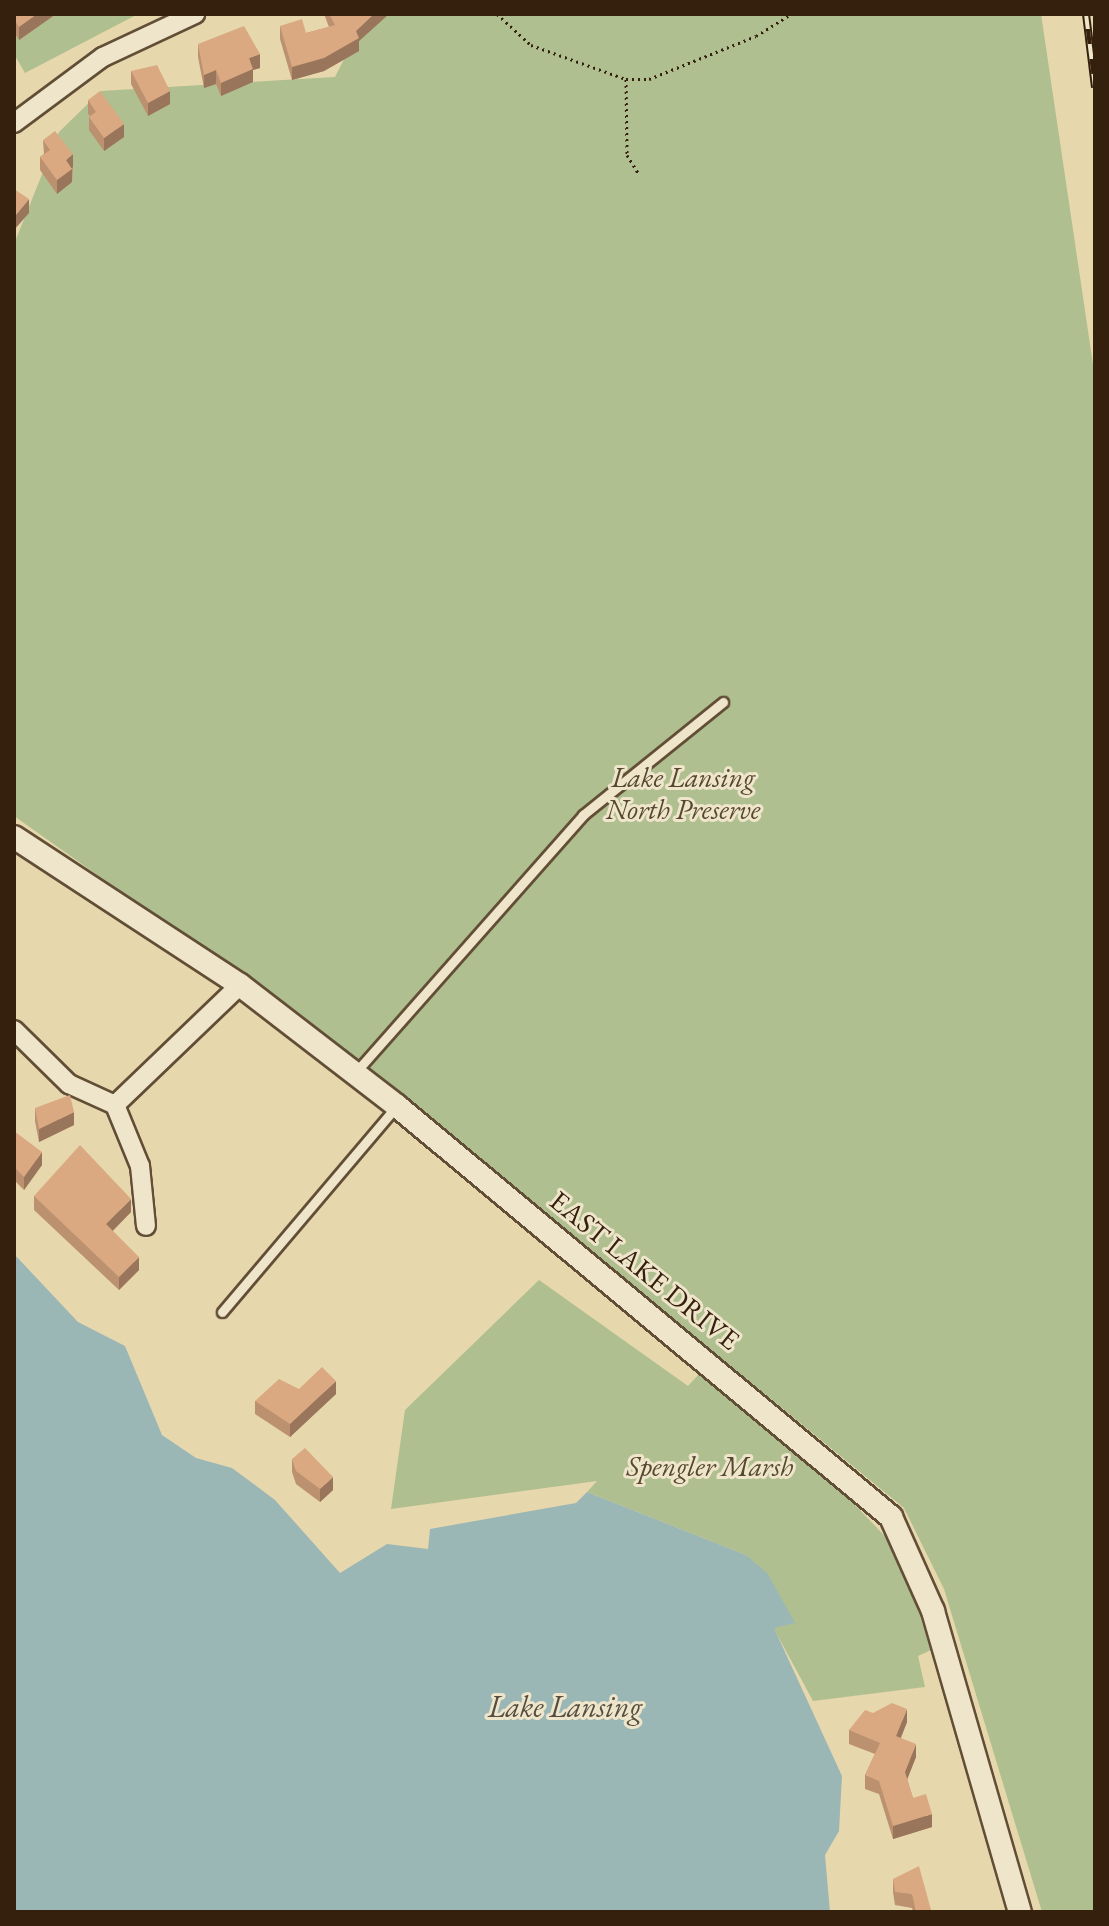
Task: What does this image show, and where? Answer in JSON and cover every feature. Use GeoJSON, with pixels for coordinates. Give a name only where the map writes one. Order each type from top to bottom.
{"type":"FeatureCollection","features":[{"type":"Feature","properties":{"kind":"street"},"geometry":{"type":"LineString","coordinates":[[14,123],[103,57],[195,14]]}},
{"type":"Feature","properties":{"kind":"street","name":"EAST LAKE DRIVE"},"geometry":{"type":"LineString","coordinates":[[14,837],[240,985],[397,1106],[891,1517],[933,1611],[1020,1912]]}},
{"type":"Feature","properties":{"kind":"street"},"geometry":{"type":"LineString","coordinates":[[115,1105],[240,985]]}},
{"type":"Feature","properties":{"kind":"street"},"geometry":{"type":"LineString","coordinates":[[14,1030],[69,1084],[115,1105],[140,1166],[146,1226]]}},
{"type":"Feature","properties":{"kind":"lane"},"geometry":{"type":"LineString","coordinates":[[354,1074],[583,815],[723,702]]}},
{"type":"Feature","properties":{"kind":"lane"},"geometry":{"type":"LineString","coordinates":[[222,1312],[397,1106]]}},
{"type":"Feature","properties":{"kind":"path"},"geometry":{"type":"LineString","coordinates":[[497,14],[531,45],[626,79],[665,76],[791,14]]}},
{"type":"Feature","properties":{"kind":"path"},"geometry":{"type":"LineString","coordinates":[[626,79],[627,155],[639,174]]}},
{"type":"Feature","properties":{"kind":"green space"},"geometry":{"type":"Polygon","coordinates":[[[14,14],[138,14],[25,73],[14,54],[14,14]]]}},
{"type":"Feature","properties":{"kind":"green space","name":"Lake Lansing North Preserve"},"geometry":{"type":"Polygon","coordinates":[[[367,14],[1041,14],[1095,378],[1095,1912],[1042,1912],[944,1589],[904,1508],[346,1051],[14,816],[14,244],[59,132],[101,91],[335,77],[367,14]]]}},
{"type":"Feature","properties":{"kind":"green space","name":"Spengler Marsh"},"geometry":{"type":"Polygon","coordinates":[[[539,1280],[688,1386],[700,1373],[835,1484],[900,1552],[931,1650],[918,1656],[925,1687],[813,1701],[773,1627],[794,1623],[746,1555],[587,1492],[597,1481],[391,1509],[405,1410],[539,1280]]]}},
{"type":"Feature","properties":{"kind":"water","name":"Lake Lansing"},"geometry":{"type":"Polygon","coordinates":[[[14,1254],[78,1322],[125,1346],[162,1435],[196,1458],[232,1468],[275,1500],[340,1573],[387,1544],[428,1549],[430,1529],[576,1503],[587,1492],[746,1555],[768,1574],[795,1623],[774,1628],[842,1776],[839,1831],[825,1855],[830,1912],[14,1912],[14,1254]]]}},
{"type":"Feature","properties":{"kind":"building"},"geometry":{"type":"Polygon","coordinates":[[[14,14],[37,14],[19,27],[14,14]]]}},
{"type":"Feature","properties":{"kind":"building"},"geometry":{"type":"Polygon","coordinates":[[[329,14],[374,14],[356,31],[359,38],[324,58],[292,67],[280,26],[302,19],[306,33],[335,25],[329,14]]]}},
{"type":"Feature","properties":{"kind":"building"},"geometry":{"type":"Polygon","coordinates":[[[244,26],[260,54],[249,58],[253,69],[221,83],[216,70],[204,75],[198,44],[244,26]]]}},
{"type":"Feature","properties":{"kind":"building"},"geometry":{"type":"Polygon","coordinates":[[[157,65],[170,91],[148,103],[131,71],[157,65]]]}},
{"type":"Feature","properties":{"kind":"building"},"geometry":{"type":"Polygon","coordinates":[[[100,91],[124,124],[104,138],[89,117],[96,112],[88,100],[100,91]]]}},
{"type":"Feature","properties":{"kind":"building"},"geometry":{"type":"Polygon","coordinates":[[[55,131],[73,154],[66,160],[72,169],[57,180],[40,157],[50,150],[43,140],[55,131]]]}},
{"type":"Feature","properties":{"kind":"building"},"geometry":{"type":"Polygon","coordinates":[[[14,189],[29,199],[14,217],[14,189]]]}},
{"type":"Feature","properties":{"kind":"building"},"geometry":{"type":"Polygon","coordinates":[[[70,1095],[74,1112],[39,1129],[35,1108],[70,1095]]]}},
{"type":"Feature","properties":{"kind":"building"},"geometry":{"type":"Polygon","coordinates":[[[14,1131],[42,1152],[24,1177],[14,1167],[14,1131]]]}},
{"type":"Feature","properties":{"kind":"building"},"geometry":{"type":"Polygon","coordinates":[[[80,1145],[131,1199],[106,1224],[139,1257],[119,1277],[34,1196],[80,1145]]]}},
{"type":"Feature","properties":{"kind":"building"},"geometry":{"type":"Polygon","coordinates":[[[322,1367],[336,1381],[290,1424],[255,1401],[279,1379],[299,1389],[322,1367]]]}},
{"type":"Feature","properties":{"kind":"building"},"geometry":{"type":"Polygon","coordinates":[[[305,1448],[333,1477],[320,1489],[296,1471],[292,1459],[305,1448]]]}},
{"type":"Feature","properties":{"kind":"building"},"geometry":{"type":"Polygon","coordinates":[[[892,1703],[907,1709],[896,1736],[916,1744],[905,1772],[913,1798],[926,1794],[932,1814],[893,1826],[879,1781],[865,1775],[880,1743],[849,1730],[865,1710],[873,1713],[892,1703]]]}},
{"type":"Feature","properties":{"kind":"building"},"geometry":{"type":"Polygon","coordinates":[[[919,1866],[931,1910],[916,1912],[912,1894],[895,1892],[893,1879],[919,1866]]]}},
{"type":"Feature","properties":{"kind":"railway"},"geometry":{"type":"LineString","coordinates":[[1086,14],[1095,87]]}}]}
